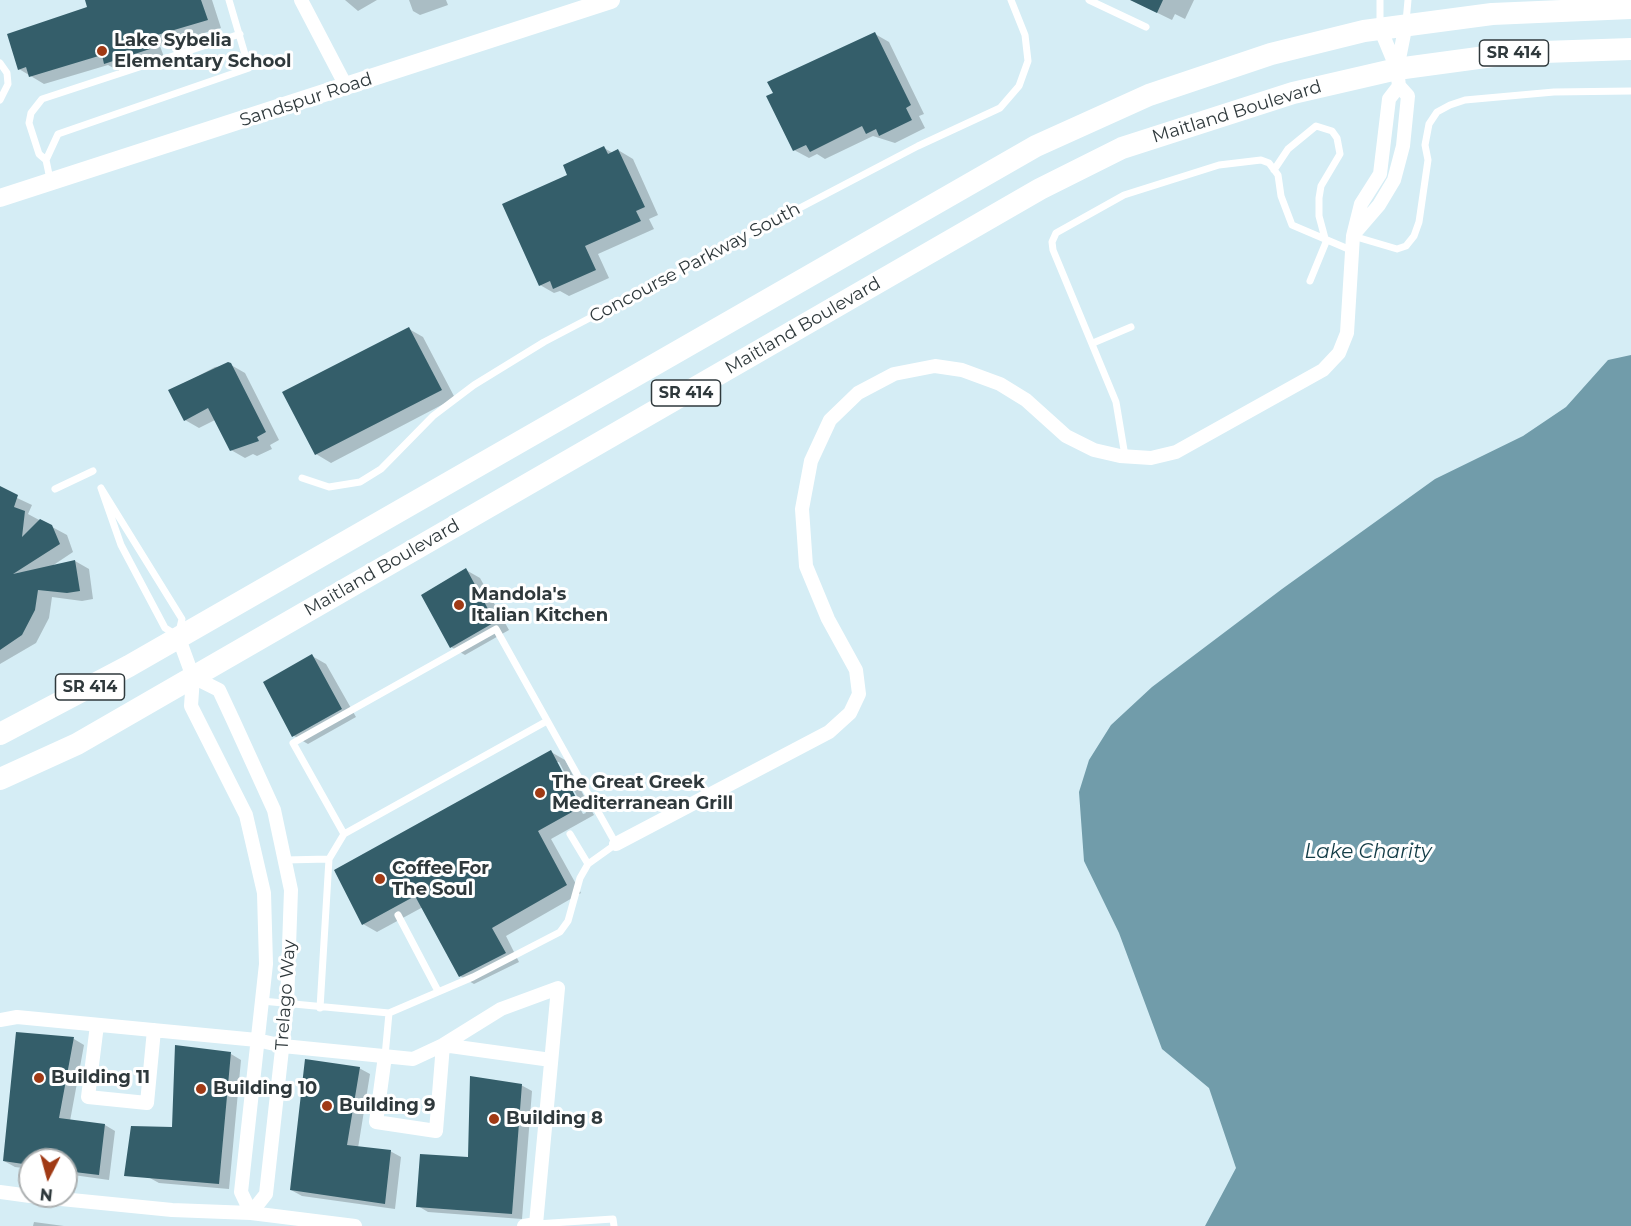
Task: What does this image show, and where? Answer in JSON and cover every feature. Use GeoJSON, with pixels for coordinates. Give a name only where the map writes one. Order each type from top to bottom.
{"type":"FeatureCollection","features":[{"type":"Feature","properties":{"kind":"main road","name":"SR 414"},"geometry":{"type":"LineString","coordinates":[[1406,24],[1539,10],[1631,8]]}},
{"type":"Feature","properties":{"kind":"main road"},"geometry":{"type":"LineString","coordinates":[[1380,28],[1406,24]]}},
{"type":"Feature","properties":{"kind":"main road","name":"SR 414"},"geometry":{"type":"LineString","coordinates":[[0,734],[129,666],[1036,146],[1149,95],[1271,54],[1380,28]]}},
{"type":"Feature","properties":{"kind":"main road","name":"Maitland Boulevard"},"geometry":{"type":"LineString","coordinates":[[0,779],[76,744],[1040,189],[1112,153],[1218,115],[1293,93],[1398,77],[1515,53],[1631,49]]}},
{"type":"Feature","properties":{"kind":"street"},"geometry":{"type":"LineString","coordinates":[[301,0],[347,88]]}},
{"type":"Feature","properties":{"kind":"street","name":"Sandspur Road"},"geometry":{"type":"LineString","coordinates":[[0,198],[347,88],[611,0]]}},
{"type":"Feature","properties":{"kind":"street"},"geometry":{"type":"LineString","coordinates":[[1398,77],[1406,24]]}},
{"type":"Feature","properties":{"kind":"street"},"geometry":{"type":"LineString","coordinates":[[616,844],[828,732],[850,713],[859,694],[856,670],[828,619],[806,566],[801,509],[811,461],[830,420],[858,393],[894,374],[935,366],[962,370],[1000,384],[1026,399],[1066,436],[1094,450],[1151,458],[1176,452],[1323,370],[1339,352],[1347,333],[1353,236],[1379,205],[1394,180],[1402,146],[1408,96],[1398,77],[1380,28]]}},
{"type":"Feature","properties":{"kind":"street"},"geometry":{"type":"LineString","coordinates":[[178,636],[193,677]]}},
{"type":"Feature","properties":{"kind":"street","name":"Trelago Way"},"geometry":{"type":"LineString","coordinates":[[193,677],[219,690],[274,810],[285,860],[291,890],[287,1004],[283,1046],[266,1194],[251,1213],[241,1192],[266,964],[264,893],[246,815],[191,706],[193,677]]}},
{"type":"Feature","properties":{"kind":"street"},"geometry":{"type":"LineString","coordinates":[[0,1020],[17,1017],[258,1040],[283,1046],[413,1059],[443,1045],[501,1009],[558,988],[530,1225]]}},
{"type":"Feature","properties":{"kind":"street"},"geometry":{"type":"LineString","coordinates":[[97,1025],[88,1097],[147,1103],[154,1030]]}},
{"type":"Feature","properties":{"kind":"street"},"geometry":{"type":"LineString","coordinates":[[385,1056],[376,1122],[436,1131],[443,1045]]}},
{"type":"Feature","properties":{"kind":"street"},"geometry":{"type":"LineString","coordinates":[[443,1045],[551,1059]]}},
{"type":"Feature","properties":{"kind":"street"},"geometry":{"type":"LineString","coordinates":[[0,1192],[18,1194]]}},
{"type":"Feature","properties":{"kind":"street"},"geometry":{"type":"LineString","coordinates":[[78,1201],[172,1210],[251,1213],[355,1226]]}},
{"type":"Feature","properties":{"kind":"lane"},"geometry":{"type":"LineString","coordinates":[[46,160],[58,134],[249,68],[249,60],[229,0]]}},
{"type":"Feature","properties":{"kind":"lane","name":"Concourse Parkway South"},"geometry":{"type":"LineString","coordinates":[[302,478],[329,487],[360,482],[381,469],[433,416],[544,342],[918,146],[1000,108],[1019,86],[1028,61],[1024,35],[1011,0]]}},
{"type":"Feature","properties":{"kind":"lane"},"geometry":{"type":"LineString","coordinates":[[1089,0],[1146,27]]}},
{"type":"Feature","properties":{"kind":"lane"},"geometry":{"type":"LineString","coordinates":[[1380,0],[1380,28]]}},
{"type":"Feature","properties":{"kind":"lane"},"geometry":{"type":"LineString","coordinates":[[1406,24],[1408,0]]}},
{"type":"Feature","properties":{"kind":"lane"},"geometry":{"type":"LineString","coordinates":[[51,182],[46,160],[39,154],[29,123],[31,113],[42,99],[240,34]]}},
{"type":"Feature","properties":{"kind":"lane"},"geometry":{"type":"LineString","coordinates":[[0,63],[7,73],[8,84],[0,100]]}},
{"type":"Feature","properties":{"kind":"lane"},"geometry":{"type":"LineString","coordinates":[[1353,236],[1397,249],[1406,246],[1414,236],[1419,222],[1428,160],[1425,145],[1429,124],[1437,112],[1450,105],[1465,100],[1554,92],[1631,91]]}},
{"type":"Feature","properties":{"kind":"lane"},"geometry":{"type":"LineString","coordinates":[[1274,170],[1288,149],[1316,126],[1332,131],[1340,146],[1340,154],[1321,186],[1319,216],[1326,242],[1310,281]]}},
{"type":"Feature","properties":{"kind":"lane"},"geometry":{"type":"LineString","coordinates":[[1125,456],[1116,402],[1053,250],[1052,242],[1056,233],[1124,195],[1219,165],[1261,160],[1269,163],[1274,170],[1292,225],[1353,252]]}},
{"type":"Feature","properties":{"kind":"lane"},"geometry":{"type":"LineString","coordinates":[[1093,343],[1131,327]]}},
{"type":"Feature","properties":{"kind":"lane"},"geometry":{"type":"LineString","coordinates":[[55,489],[93,471]]}},
{"type":"Feature","properties":{"kind":"lane"},"geometry":{"type":"LineString","coordinates":[[101,488],[182,619],[178,636],[165,628],[121,545],[101,488]]}},
{"type":"Feature","properties":{"kind":"lane"},"geometry":{"type":"LineString","coordinates":[[262,1001],[389,1013],[473,977],[560,932],[568,921],[580,878],[588,864],[616,844],[496,629],[293,743],[344,834]]}},
{"type":"Feature","properties":{"kind":"lane"},"geometry":{"type":"LineString","coordinates":[[320,1008],[328,859],[344,834],[547,721]]}},
{"type":"Feature","properties":{"kind":"lane"},"geometry":{"type":"LineString","coordinates":[[570,834],[588,864]]}},
{"type":"Feature","properties":{"kind":"lane"},"geometry":{"type":"LineString","coordinates":[[285,860],[328,859]]}},
{"type":"Feature","properties":{"kind":"lane"},"geometry":{"type":"LineString","coordinates":[[398,915],[438,991]]}},
{"type":"Feature","properties":{"kind":"lane"},"geometry":{"type":"LineString","coordinates":[[385,1056],[389,1013]]}},
{"type":"Feature","properties":{"kind":"lane"},"geometry":{"type":"LineString","coordinates":[[530,1225],[613,1219],[614,1226]]}},
{"type":"Feature","properties":{"kind":"water","name":"Lake Charity"},"geometry":{"type":"Polygon","coordinates":[[[1631,355],[1631,1226],[1205,1226],[1236,1168],[1209,1088],[1162,1049],[1119,933],[1084,861],[1079,792],[1089,760],[1111,725],[1152,687],[1282,589],[1435,479],[1523,436],[1566,407],[1608,360],[1631,355]]]}},
{"type":"Feature","properties":{"kind":"building"},"geometry":{"type":"Polygon","coordinates":[[[85,0],[201,0],[208,20],[147,38],[150,49],[104,64],[102,55],[29,77],[26,67],[18,70],[7,34],[87,7],[85,0]]]}},
{"type":"Feature","properties":{"kind":"building"},"geometry":{"type":"Polygon","coordinates":[[[1130,0],[1163,0],[1157,13],[1130,0]]]}},
{"type":"Feature","properties":{"kind":"building"},"geometry":{"type":"Polygon","coordinates":[[[875,32],[911,105],[906,108],[912,120],[879,136],[876,129],[866,134],[862,126],[810,152],[806,145],[793,151],[766,96],[773,93],[767,82],[875,32]]]}},
{"type":"Feature","properties":{"kind":"building"},"geometry":{"type":"Polygon","coordinates":[[[604,146],[608,154],[618,149],[645,207],[636,211],[641,221],[585,246],[596,270],[553,289],[550,281],[539,286],[502,204],[567,175],[563,165],[604,146]]]}},
{"type":"Feature","properties":{"kind":"building"},"geometry":{"type":"Polygon","coordinates":[[[409,327],[442,390],[315,455],[282,392],[409,327]]]}},
{"type":"Feature","properties":{"kind":"building"},"geometry":{"type":"Polygon","coordinates":[[[228,362],[231,363],[266,432],[257,437],[259,441],[230,451],[208,408],[184,421],[168,390],[228,362]]]}},
{"type":"Feature","properties":{"kind":"building"},"geometry":{"type":"Polygon","coordinates":[[[0,486],[18,495],[14,507],[25,511],[22,537],[40,519],[52,525],[60,544],[13,574],[75,560],[80,591],[67,593],[38,590],[35,610],[22,635],[0,650],[0,486]]]}},
{"type":"Feature","properties":{"kind":"building"},"geometry":{"type":"Polygon","coordinates":[[[466,568],[495,622],[450,648],[421,595],[466,568]]]}},
{"type":"Feature","properties":{"kind":"building"},"geometry":{"type":"Polygon","coordinates":[[[312,654],[342,709],[292,737],[263,682],[312,654]]]}},
{"type":"Feature","properties":{"kind":"building"},"geometry":{"type":"Polygon","coordinates":[[[551,750],[581,807],[538,831],[567,885],[492,928],[506,953],[459,977],[415,896],[362,925],[334,870],[551,750]]]}},
{"type":"Feature","properties":{"kind":"building","name":"Building 11"},"geometry":{"type":"Polygon","coordinates":[[[16,1032],[74,1037],[59,1118],[105,1124],[99,1175],[78,1172],[78,1148],[18,1148],[18,1163],[3,1161],[16,1032]]]}},
{"type":"Feature","properties":{"kind":"building","name":"Building 10"},"geometry":{"type":"Polygon","coordinates":[[[175,1045],[231,1052],[219,1184],[124,1176],[131,1126],[172,1127],[175,1045]]]}},
{"type":"Feature","properties":{"kind":"building","name":"Building 9"},"geometry":{"type":"Polygon","coordinates":[[[305,1059],[360,1067],[347,1145],[391,1150],[385,1204],[290,1190],[305,1059]]]}},
{"type":"Feature","properties":{"kind":"building","name":"Building 8"},"geometry":{"type":"Polygon","coordinates":[[[470,1076],[522,1084],[512,1214],[416,1207],[420,1154],[468,1157],[470,1076]]]}},
{"type":"Feature","properties":{"kind":"place","name":"Lake Sybelia Elementary School"},"geometry":{"type":"Point","coordinates":[102,51]}},
{"type":"Feature","properties":{"kind":"place","name":"Mandola's Italian Kitchen"},"geometry":{"type":"Point","coordinates":[459,605]}},
{"type":"Feature","properties":{"kind":"place","name":"The Great Greek Mediterranean Grill"},"geometry":{"type":"Point","coordinates":[540,793]}},
{"type":"Feature","properties":{"kind":"place","name":"Coffee For The Soul"},"geometry":{"type":"Point","coordinates":[380,879]}},
{"type":"Feature","properties":{"kind":"place","name":"Building 11"},"geometry":{"type":"Point","coordinates":[39,1078]}},
{"type":"Feature","properties":{"kind":"place","name":"Building 10"},"geometry":{"type":"Point","coordinates":[201,1089]}},
{"type":"Feature","properties":{"kind":"place","name":"Building 9"},"geometry":{"type":"Point","coordinates":[327,1106]}},
{"type":"Feature","properties":{"kind":"place","name":"Building 8"},"geometry":{"type":"Point","coordinates":[494,1119]}}]}
